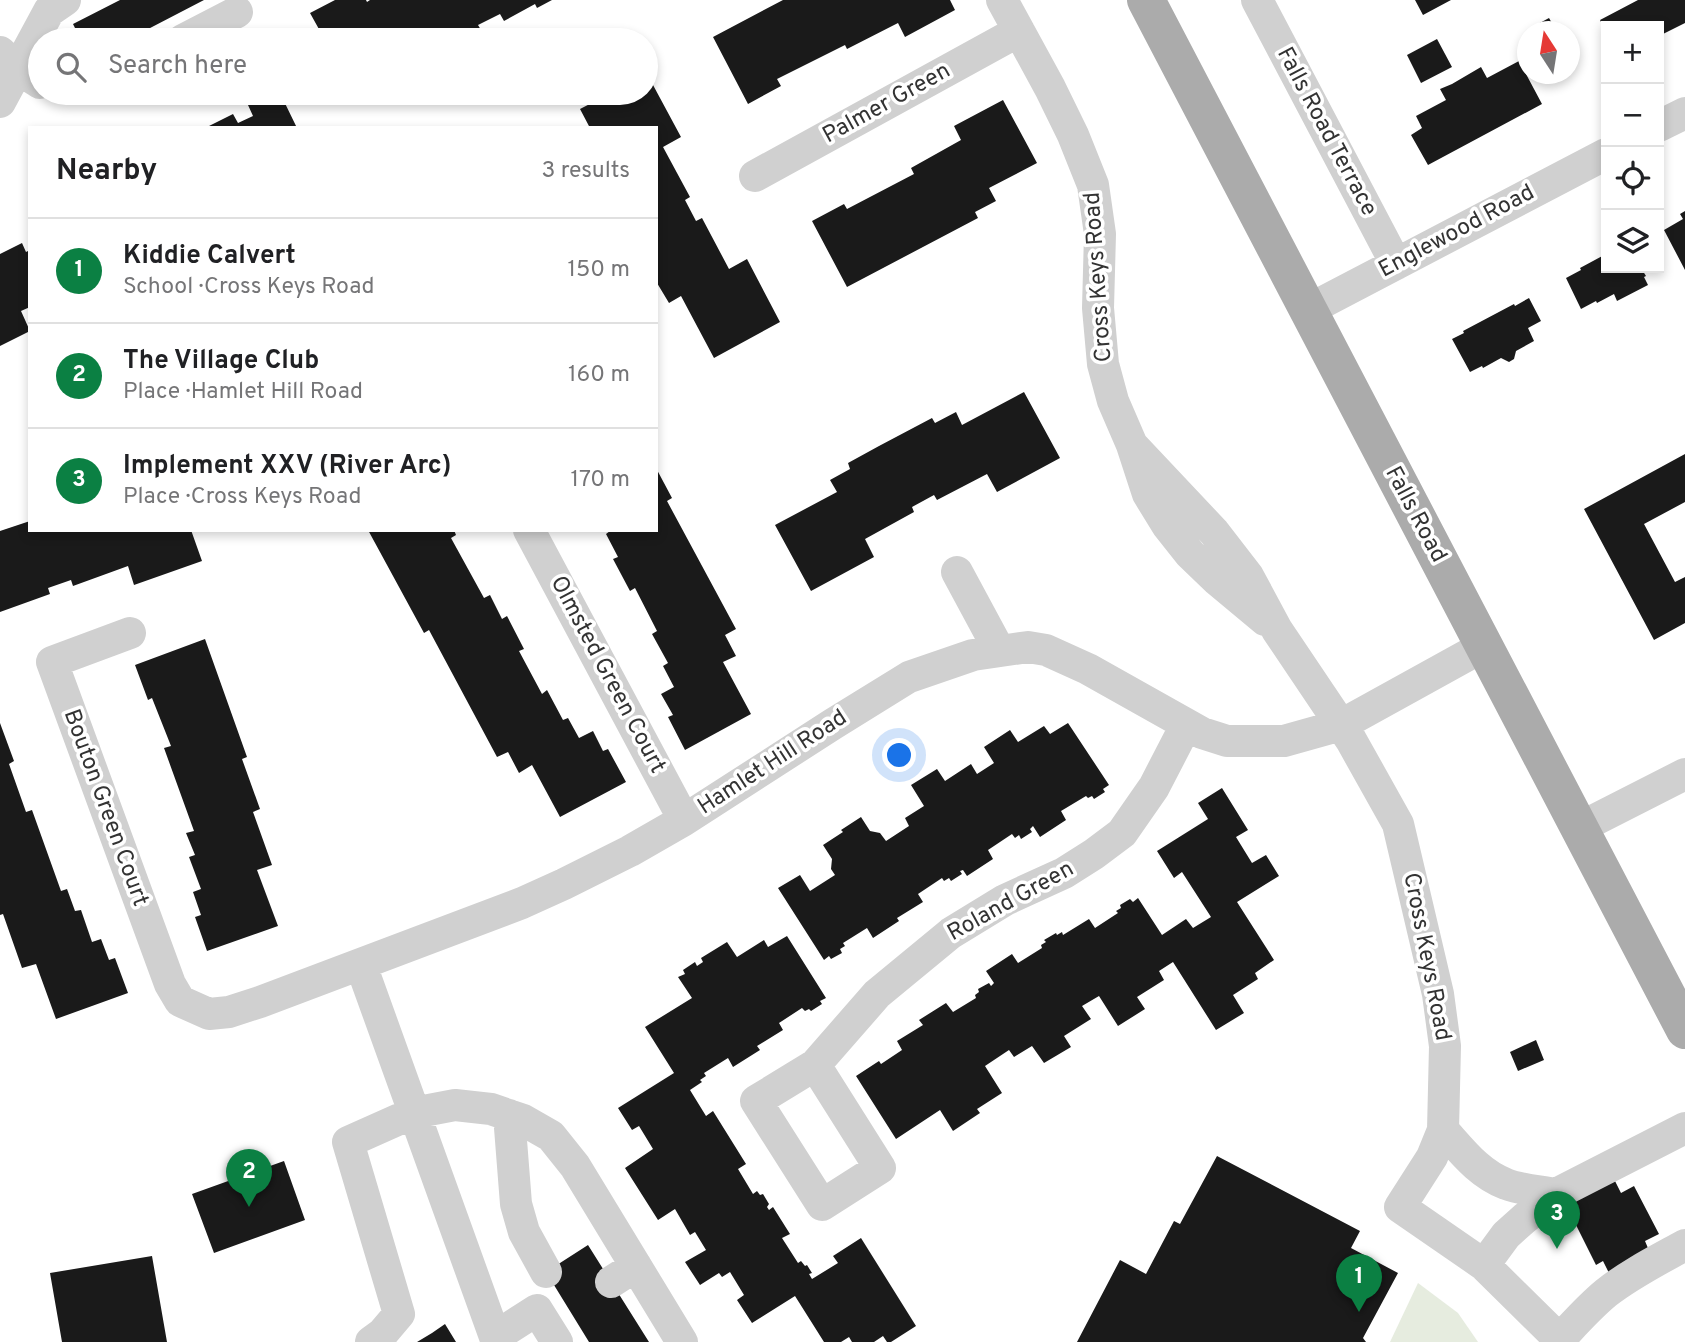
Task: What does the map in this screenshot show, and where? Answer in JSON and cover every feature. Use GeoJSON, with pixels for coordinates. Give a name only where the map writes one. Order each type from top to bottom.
{"type":"FeatureCollection","features":[{"type":"Feature","properties":{"kind":"main road","name":"Falls Road"},"geometry":{"type":"LineString","coordinates":[[1146,0],[1683,1022]]}},
{"type":"Feature","properties":{"kind":"street"},"geometry":{"type":"LineString","coordinates":[[40,28],[49,11],[65,0]]}},
{"type":"Feature","properties":{"kind":"street","name":"Cross Keys Road"},"geometry":{"type":"LineString","coordinates":[[1002,0],[1050,88],[1093,185],[1100,234],[1098,308],[1103,364],[1113,401],[1132,445],[1148,494],[1190,554],[1277,629],[1342,725],[1398,824],[1438,994],[1446,1046],[1443,1130],[1432,1157],[1400,1207],[1484,1265],[1561,1341],[1606,1293],[1633,1273],[1685,1245]]}},
{"type":"Feature","properties":{"kind":"street","name":"Falls Road Terrace"},"geometry":{"type":"LineString","coordinates":[[1256,0],[1396,264]]}},
{"type":"Feature","properties":{"kind":"street"},"geometry":{"type":"LineString","coordinates":[[206,28],[237,12]]}},
{"type":"Feature","properties":{"kind":"street","name":"Palmer Green"},"geometry":{"type":"LineString","coordinates":[[755,176],[1018,31]]}},
{"type":"Feature","properties":{"kind":"street"},"geometry":{"type":"LineString","coordinates":[[0,102],[28,51]]}},
{"type":"Feature","properties":{"kind":"street"},"geometry":{"type":"LineString","coordinates":[[1664,124],[1685,113]]}},
{"type":"Feature","properties":{"kind":"street","name":"Englewood Road"},"geometry":{"type":"LineString","coordinates":[[1308,310],[1601,157]]}},
{"type":"Feature","properties":{"kind":"street","name":"Olmsted Green Court"},"geometry":{"type":"LineString","coordinates":[[530,532],[684,820]]}},
{"type":"Feature","properties":{"kind":"street"},"geometry":{"type":"LineString","coordinates":[[957,572],[999,650]]}},
{"type":"Feature","properties":{"kind":"street","name":"Bouton Green Court"},"geometry":{"type":"LineString","coordinates":[[130,633],[52,662],[170,985],[180,1001],[209,1014]]}},
{"type":"Feature","properties":{"kind":"street","name":"Hamlet Hill Road"},"geometry":{"type":"LineString","coordinates":[[209,1014],[229,1012],[260,1002],[522,903],[564,884],[684,820],[909,677],[972,655],[1028,647],[1046,650],[1088,669],[1202,733],[1227,741],[1284,741],[1342,725],[1484,646]]}},
{"type":"Feature","properties":{"kind":"street","name":"Roland Green"},"geometry":{"type":"LineString","coordinates":[[815,1065],[877,994],[951,933],[1005,900],[1064,873],[1122,833],[1154,787],[1185,725]]}},
{"type":"Feature","properties":{"kind":"street"},"geometry":{"type":"LineString","coordinates":[[1579,828],[1685,774]]}},
{"type":"Feature","properties":{"kind":"street"},"geometry":{"type":"LineString","coordinates":[[361,965],[497,1339],[537,1310],[557,1342]]}},
{"type":"Feature","properties":{"kind":"street"},"geometry":{"type":"LineString","coordinates":[[371,1342],[382,1334],[399,1314],[348,1142],[413,1113],[455,1105],[491,1109],[523,1120],[551,1136],[575,1166],[623,1274],[682,1342]]}},
{"type":"Feature","properties":{"kind":"street"},"geometry":{"type":"LineString","coordinates":[[509,1115],[516,1204],[524,1232],[546,1272]]}},
{"type":"Feature","properties":{"kind":"street"},"geometry":{"type":"LineString","coordinates":[[1484,1265],[1506,1236],[1556,1194],[1685,1128]]}},
{"type":"Feature","properties":{"kind":"street"},"geometry":{"type":"LineString","coordinates":[[1443,1130],[1482,1171],[1506,1184],[1556,1194]]}},
{"type":"Feature","properties":{"kind":"shaded area"},"geometry":{"type":"Polygon","coordinates":[[[1418,1283],[1458,1313],[1478,1342],[1390,1342],[1418,1283]]]}},
{"type":"Feature","properties":{"kind":"building"},"geometry":{"type":"Polygon","coordinates":[[[120,0],[204,0],[150,28],[75,28],[73,24],[120,0]]]}},
{"type":"Feature","properties":{"kind":"building"},"geometry":{"type":"Polygon","coordinates":[[[335,0],[552,0],[537,8],[535,4],[504,21],[500,14],[478,25],[480,28],[318,28],[310,13],[335,0]]]}},
{"type":"Feature","properties":{"kind":"building"},"geometry":{"type":"Polygon","coordinates":[[[783,0],[950,0],[955,10],[905,37],[898,23],[847,49],[845,45],[777,79],[781,86],[748,104],[713,37],[783,0]]]}},
{"type":"Feature","properties":{"kind":"building"},"geometry":{"type":"Polygon","coordinates":[[[1415,0],[1451,0],[1423,15],[1415,0]]]}},
{"type":"Feature","properties":{"kind":"building"},"geometry":{"type":"Polygon","coordinates":[[[1638,0],[1685,0],[1685,23],[1664,34],[1664,21],[1600,20],[1638,0]]]}},
{"type":"Feature","properties":{"kind":"building"},"geometry":{"type":"Polygon","coordinates":[[[1437,39],[1452,67],[1421,83],[1407,55],[1437,39]]]}},
{"type":"Feature","properties":{"kind":"building"},"geometry":{"type":"Polygon","coordinates":[[[1517,62],[1517,84],[1531,84],[1542,104],[1428,165],[1411,135],[1422,128],[1416,116],[1446,100],[1440,89],[1481,67],[1487,78],[1517,62]]]}},
{"type":"Feature","properties":{"kind":"building"},"geometry":{"type":"Polygon","coordinates":[[[658,94],[681,137],[663,147],[690,197],[685,200],[696,221],[702,218],[729,269],[747,259],[780,322],[714,358],[681,296],[669,303],[658,285],[658,126],[589,126],[580,109],[588,105],[658,105],[658,94]]]}},
{"type":"Feature","properties":{"kind":"building"},"geometry":{"type":"Polygon","coordinates":[[[1003,100],[1037,163],[989,188],[996,201],[975,212],[978,218],[847,287],[812,221],[844,204],[847,209],[914,174],[911,168],[961,140],[954,126],[1003,100]]]}},
{"type":"Feature","properties":{"kind":"building"},"geometry":{"type":"Polygon","coordinates":[[[248,105],[286,105],[296,126],[209,126],[233,114],[238,123],[253,116],[248,105]]]}},
{"type":"Feature","properties":{"kind":"building"},"geometry":{"type":"Polygon","coordinates":[[[1685,211],[1685,270],[1664,230],[1683,219],[1680,214],[1685,211]]]}},
{"type":"Feature","properties":{"kind":"building"},"geometry":{"type":"Polygon","coordinates":[[[22,243],[26,252],[28,251],[28,308],[21,311],[28,332],[0,346],[0,254],[22,243]]]}},
{"type":"Feature","properties":{"kind":"building"},"geometry":{"type":"Polygon","coordinates":[[[1601,257],[1601,273],[1644,273],[1648,285],[1617,301],[1614,294],[1581,309],[1566,278],[1581,270],[1580,268],[1601,257]]]}},
{"type":"Feature","properties":{"kind":"building"},"geometry":{"type":"Polygon","coordinates":[[[1529,298],[1541,321],[1528,328],[1534,341],[1516,351],[1514,359],[1509,362],[1501,358],[1470,372],[1452,339],[1529,298]]]}},
{"type":"Feature","properties":{"kind":"building"},"geometry":{"type":"Polygon","coordinates":[[[1024,392],[1060,458],[997,492],[987,474],[937,500],[934,495],[912,507],[914,512],[865,539],[874,557],[811,591],[775,525],[837,492],[830,480],[850,469],[848,463],[879,446],[932,418],[935,423],[956,412],[962,425],[1024,392]]]}},
{"type":"Feature","properties":{"kind":"building"},"geometry":{"type":"Polygon","coordinates":[[[1685,454],[1685,502],[1644,524],[1675,582],[1685,577],[1685,623],[1654,640],[1584,509],[1685,454]]]}},
{"type":"Feature","properties":{"kind":"building"},"geometry":{"type":"Polygon","coordinates":[[[658,472],[672,498],[667,501],[736,629],[725,635],[736,656],[723,662],[751,714],[685,750],[668,717],[673,715],[661,694],[674,687],[663,666],[668,663],[652,634],[657,631],[635,588],[630,591],[613,559],[618,557],[606,534],[658,532],[658,472]]]}},
{"type":"Feature","properties":{"kind":"building"},"geometry":{"type":"Polygon","coordinates":[[[28,522],[28,532],[192,532],[202,561],[134,585],[128,566],[73,586],[71,580],[48,588],[50,594],[0,612],[0,531],[28,522]]]}},
{"type":"Feature","properties":{"kind":"building"},"geometry":{"type":"Polygon","coordinates":[[[369,532],[455,532],[456,535],[451,538],[484,598],[490,595],[502,619],[507,616],[524,649],[519,651],[542,694],[547,690],[563,720],[568,718],[579,738],[593,731],[603,751],[608,749],[626,782],[560,817],[532,765],[519,773],[508,752],[497,757],[429,630],[424,633],[369,532]]]}},
{"type":"Feature","properties":{"kind":"building"},"geometry":{"type":"Polygon","coordinates":[[[205,639],[247,757],[242,759],[260,809],[253,812],[272,865],[257,870],[278,926],[207,951],[195,917],[201,915],[193,892],[201,889],[189,857],[195,855],[186,833],[194,831],[164,748],[171,746],[152,698],[148,700],[135,665],[205,639]]]}},
{"type":"Feature","properties":{"kind":"building"},"geometry":{"type":"Polygon","coordinates":[[[0,723],[14,761],[9,764],[26,812],[32,810],[61,891],[67,889],[75,911],[81,910],[92,942],[101,939],[109,960],[115,958],[128,993],[56,1019],[36,964],[22,968],[3,914],[0,915],[0,723]]]}},
{"type":"Feature","properties":{"kind":"building"},"geometry":{"type":"Polygon","coordinates":[[[1068,723],[1109,785],[1103,789],[1105,792],[1094,799],[1092,796],[1086,796],[1061,811],[1066,820],[1040,837],[1033,826],[1030,829],[1032,832],[1021,839],[1019,835],[1015,838],[1012,834],[988,850],[993,859],[967,876],[963,870],[960,871],[962,874],[951,881],[949,878],[944,881],[942,878],[918,894],[923,902],[897,918],[899,921],[873,938],[867,928],[843,943],[845,946],[840,949],[842,953],[824,960],[778,888],[800,875],[810,891],[835,875],[831,869],[832,859],[823,845],[861,817],[870,831],[880,833],[886,841],[909,826],[905,818],[924,806],[911,785],[937,769],[945,781],[971,764],[977,774],[994,763],[984,747],[1010,730],[1018,742],[1044,726],[1050,734],[1068,723]]]}},
{"type":"Feature","properties":{"kind":"building"},"geometry":{"type":"Polygon","coordinates":[[[1222,788],[1248,830],[1236,837],[1252,863],[1266,855],[1279,876],[1237,902],[1274,960],[1255,973],[1258,979],[1233,995],[1244,1013],[1216,1030],[1173,962],[1159,971],[1164,980],[1137,997],[1145,1009],[1118,1026],[1099,996],[1082,1006],[1091,1019],[1064,1036],[1071,1047],[1044,1063],[1032,1046],[1014,1057],[1009,1050],[985,1066],[1002,1093],[977,1109],[980,1113],[953,1131],[940,1110],[896,1139],[856,1076],[902,1050],[897,1041],[923,1025],[919,1020],[946,1003],[953,1012],[976,998],[978,989],[989,983],[991,986],[994,983],[986,971],[1012,954],[1018,963],[1042,948],[1041,945],[1046,942],[1044,940],[1056,933],[1057,935],[1062,932],[1063,935],[1089,919],[1095,928],[1118,913],[1116,911],[1121,908],[1120,905],[1130,899],[1133,902],[1138,898],[1162,935],[1186,919],[1193,928],[1211,917],[1182,872],[1174,878],[1157,851],[1208,819],[1198,803],[1222,788]]]}},
{"type":"Feature","properties":{"kind":"building"},"geometry":{"type":"Polygon","coordinates":[[[787,936],[826,998],[811,1011],[802,1008],[779,1023],[783,1030],[757,1046],[760,1050],[733,1067],[728,1058],[704,1073],[706,1076],[700,1080],[702,1082],[690,1090],[706,1116],[713,1111],[746,1164],[738,1169],[753,1194],[757,1191],[760,1195],[763,1194],[769,1204],[769,1210],[773,1207],[790,1234],[782,1238],[798,1263],[801,1261],[807,1265],[812,1279],[838,1263],[833,1256],[861,1238],[916,1326],[891,1342],[887,1342],[883,1336],[874,1342],[852,1342],[849,1337],[841,1342],[824,1342],[795,1296],[752,1323],[737,1300],[744,1295],[730,1272],[722,1277],[719,1273],[700,1285],[685,1262],[706,1250],[695,1232],[690,1235],[675,1209],[658,1220],[625,1168],[653,1149],[639,1126],[632,1130],[618,1108],[674,1073],[645,1027],[692,998],[678,977],[685,974],[683,970],[695,962],[697,966],[703,962],[701,958],[727,942],[737,957],[764,940],[768,947],[787,936]]]}},
{"type":"Feature","properties":{"kind":"building"},"geometry":{"type":"Polygon","coordinates":[[[1536,1040],[1544,1060],[1518,1071],[1510,1052],[1536,1040]]]}},
{"type":"Feature","properties":{"kind":"building"},"geometry":{"type":"Polygon","coordinates":[[[1217,1156],[1360,1231],[1351,1248],[1398,1273],[1363,1338],[1366,1342],[1077,1342],[1120,1260],[1146,1274],[1174,1221],[1180,1224],[1217,1156]]]}},
{"type":"Feature","properties":{"kind":"building"},"geometry":{"type":"Polygon","coordinates":[[[284,1161],[305,1220],[214,1253],[192,1194],[284,1161]]]}},
{"type":"Feature","properties":{"kind":"building"},"geometry":{"type":"Polygon","coordinates":[[[1614,1179],[1621,1193],[1634,1186],[1659,1234],[1645,1241],[1650,1253],[1609,1273],[1603,1261],[1596,1265],[1572,1217],[1578,1214],[1572,1201],[1614,1179]]]}},
{"type":"Feature","properties":{"kind":"building"},"geometry":{"type":"Polygon","coordinates":[[[588,1245],[649,1342],[589,1342],[546,1272],[588,1245]]]}},
{"type":"Feature","properties":{"kind":"building"},"geometry":{"type":"Polygon","coordinates":[[[152,1256],[167,1342],[62,1342],[50,1273],[152,1256]]]}},
{"type":"Feature","properties":{"kind":"building"},"geometry":{"type":"Polygon","coordinates":[[[445,1324],[456,1342],[417,1342],[432,1333],[445,1324]]]}},
{"type":"Feature","properties":{"kind":"place","name":"The Village Club"},"geometry":{"type":"Point","coordinates":[249,1207]}},
{"type":"Feature","properties":{"kind":"place","name":"Implement XXV (River Arc)"},"geometry":{"type":"Point","coordinates":[1557,1249]}},
{"type":"Feature","properties":{"kind":"place","name":"Kiddie Calvert"},"geometry":{"type":"Point","coordinates":[1359,1312]}}]}
